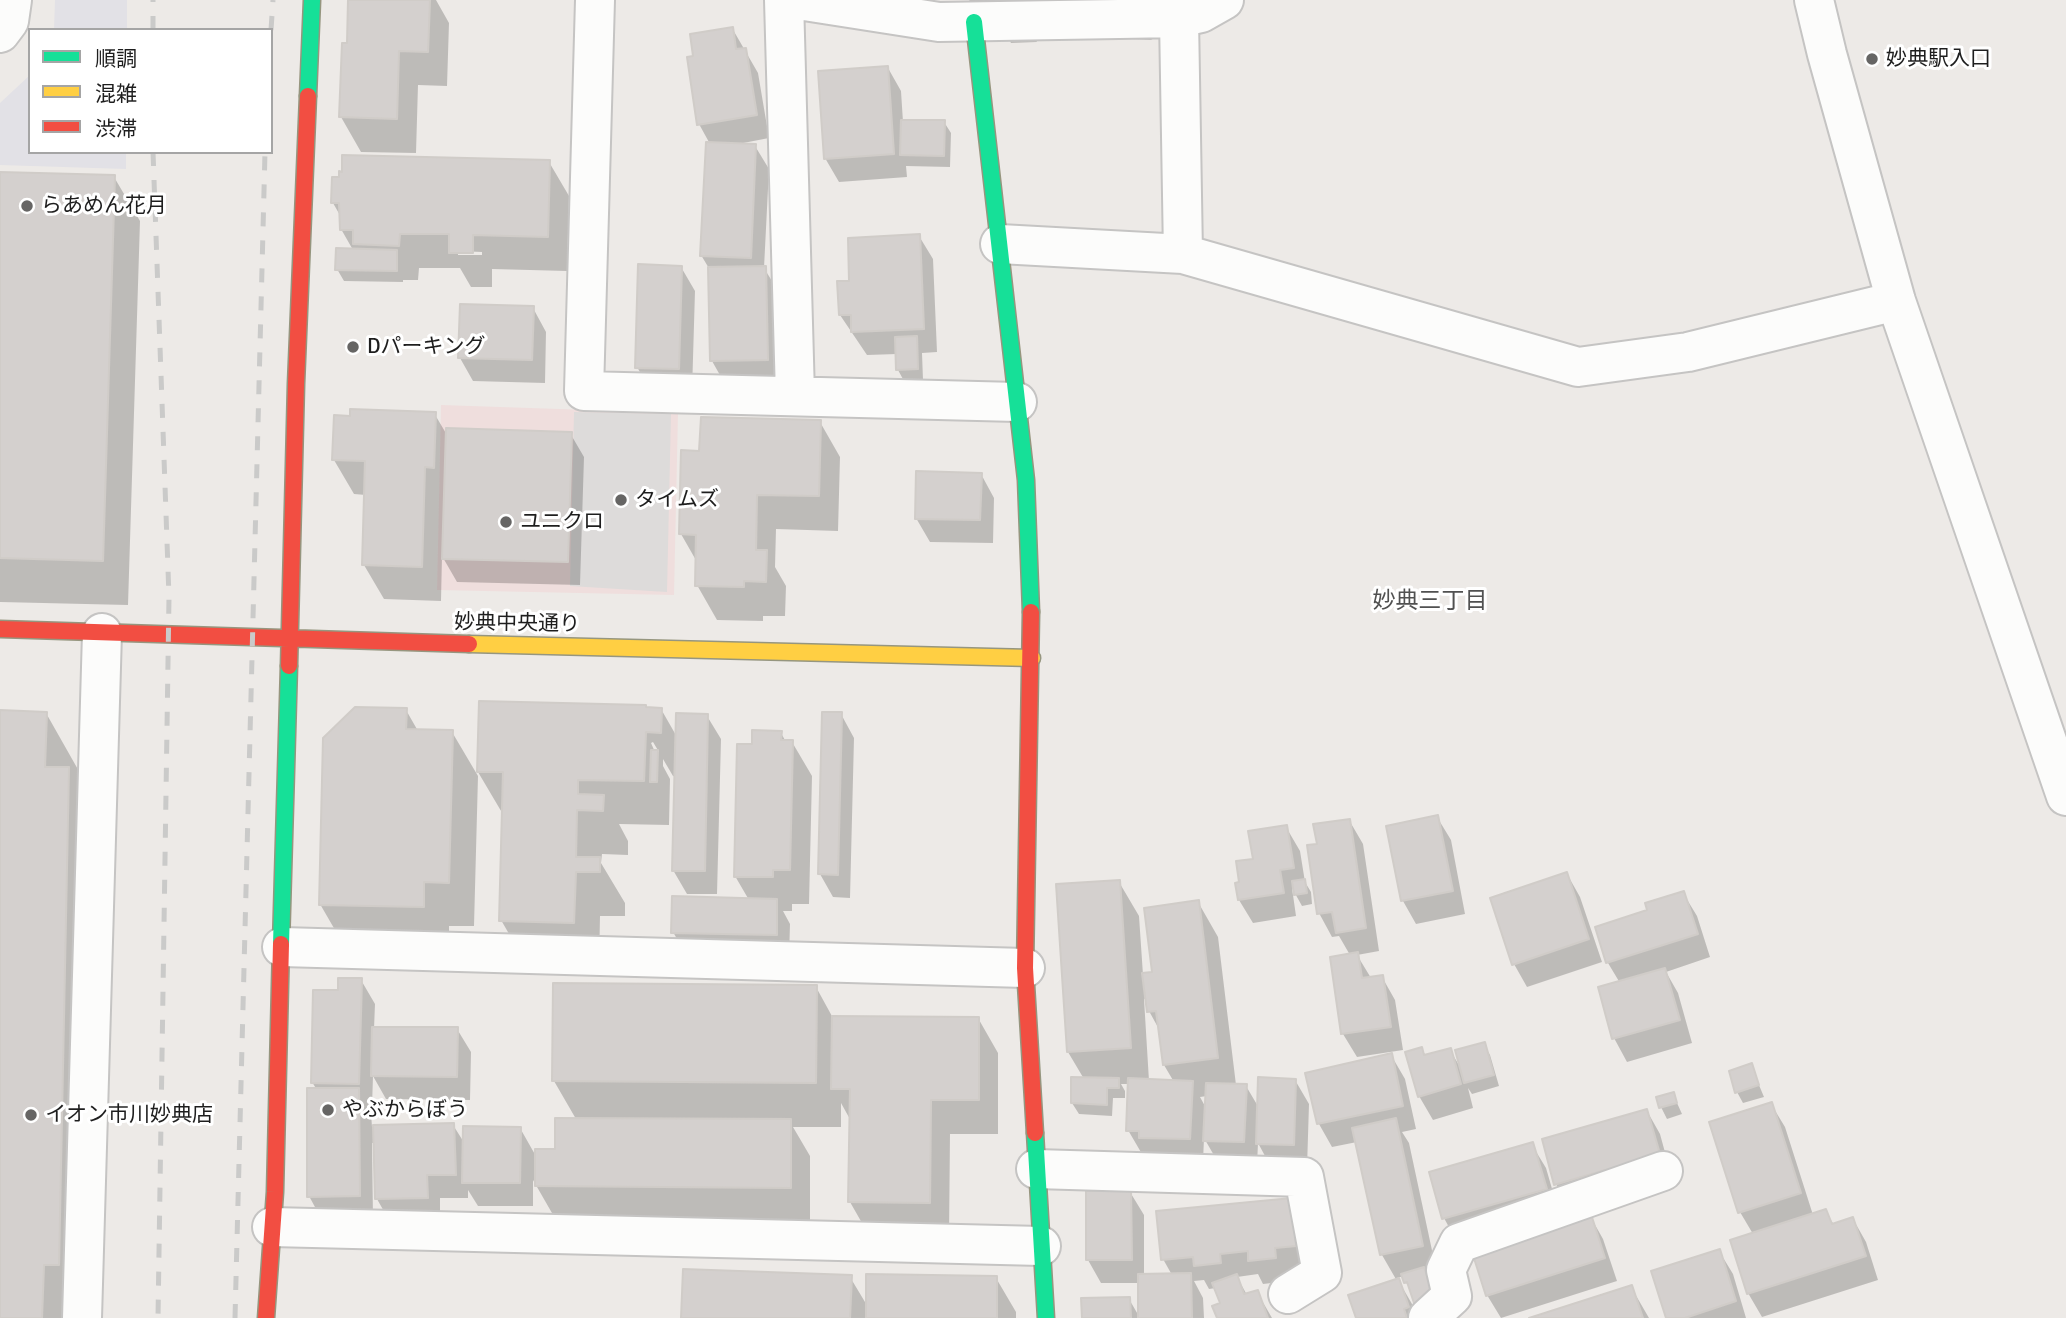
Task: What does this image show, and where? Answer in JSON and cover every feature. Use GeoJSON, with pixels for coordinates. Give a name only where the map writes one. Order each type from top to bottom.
{"type":"FeatureCollection","features":[{"type":"Feature","properties":{"kind":"street"},"geometry":{"type":"LineString","coordinates":[[0,33],[9,21],[12,0]]}},
{"type":"Feature","properties":{"kind":"street"},"geometry":{"type":"LineString","coordinates":[[266,1318],[282,947],[288,640],[303,179],[312,0]]}},
{"type":"Feature","properties":{"kind":"street"},"geometry":{"type":"LineString","coordinates":[[596,0],[584,391],[1017,402]]}},
{"type":"Feature","properties":{"kind":"street"},"geometry":{"type":"LineString","coordinates":[[783,0],[795,395]]}},
{"type":"Feature","properties":{"kind":"street"},"geometry":{"type":"LineString","coordinates":[[798,0],[939,22],[1181,9],[1201,13],[1223,0]]}},
{"type":"Feature","properties":{"kind":"street"},"geometry":{"type":"LineString","coordinates":[[1814,0],[1896,301],[2066,796]]}},
{"type":"Feature","properties":{"kind":"street"},"geometry":{"type":"LineString","coordinates":[[1181,9],[1183,254]]}},
{"type":"Feature","properties":{"kind":"street"},"geometry":{"type":"LineString","coordinates":[[974,22],[1030,542],[1032,658],[1026,827],[1025,968],[1046,1318]]}},
{"type":"Feature","properties":{"kind":"street"},"geometry":{"type":"LineString","coordinates":[[1000,244],[1183,254],[1578,367],[1688,352],[1896,301]]}},
{"type":"Feature","properties":{"kind":"street","name":"妙典中央通り"},"geometry":{"type":"LineString","coordinates":[[0,629],[288,640],[1032,658]]}},
{"type":"Feature","properties":{"kind":"street"},"geometry":{"type":"LineString","coordinates":[[82,1318],[102,633]]}},
{"type":"Feature","properties":{"kind":"street"},"geometry":{"type":"LineString","coordinates":[[282,947],[1025,968]]}},
{"type":"Feature","properties":{"kind":"street"},"geometry":{"type":"LineString","coordinates":[[1037,1169],[1304,1177],[1322,1273],[1289,1294]]}},
{"type":"Feature","properties":{"kind":"street"},"geometry":{"type":"LineString","coordinates":[[1428,1318],[1452,1296],[1446,1270],[1459,1243],[1663,1171]]}},
{"type":"Feature","properties":{"kind":"street"},"geometry":{"type":"LineString","coordinates":[[272,1227],[1041,1247]]}},
{"type":"Feature","properties":{"kind":"shaded area"},"geometry":{"type":"Polygon","coordinates":[[[55,0],[127,0],[127,28],[54,28],[55,0]]]}},
{"type":"Feature","properties":{"kind":"shaded area"},"geometry":{"type":"Polygon","coordinates":[[[28,77],[28,154],[126,154],[126,169],[0,165],[0,103],[28,77]]]}},
{"type":"Feature","properties":{"kind":"shaded area"},"geometry":{"type":"Polygon","coordinates":[[[441,405],[678,413],[674,595],[437,590],[441,405]]]}},
{"type":"Feature","properties":{"kind":"shaded area","name":"タイムズ"},"geometry":{"type":"Polygon","coordinates":[[[574,412],[671,414],[667,592],[570,586],[574,412]]]}},
{"type":"Feature","properties":{"kind":"building"},"geometry":{"type":"Polygon","coordinates":[[[348,0],[430,0],[428,52],[399,51],[397,119],[339,117],[342,43],[347,43],[348,0]]]}},
{"type":"Feature","properties":{"kind":"building"},"geometry":{"type":"Polygon","coordinates":[[[733,27],[736,49],[746,48],[757,115],[697,125],[687,57],[693,56],[690,34],[733,27]]]}},
{"type":"Feature","properties":{"kind":"building"},"geometry":{"type":"Polygon","coordinates":[[[888,66],[894,154],[824,159],[818,71],[888,66]]]}},
{"type":"Feature","properties":{"kind":"building"},"geometry":{"type":"Polygon","coordinates":[[[901,120],[945,120],[944,156],[900,155],[901,120]]]}},
{"type":"Feature","properties":{"kind":"building"},"geometry":{"type":"Polygon","coordinates":[[[706,142],[756,144],[751,258],[700,256],[706,142]]]}},
{"type":"Feature","properties":{"kind":"building"},"geometry":{"type":"Polygon","coordinates":[[[342,155],[550,160],[548,237],[473,235],[473,253],[449,253],[449,234],[400,234],[399,246],[353,244],[353,230],[340,230],[339,203],[331,203],[332,177],[339,177],[339,171],[342,172],[342,155]]]}},
{"type":"Feature","properties":{"kind":"building"},"geometry":{"type":"Polygon","coordinates":[[[0,172],[115,175],[103,561],[0,558],[0,172]]]}},
{"type":"Feature","properties":{"kind":"building"},"geometry":{"type":"Polygon","coordinates":[[[920,234],[924,329],[851,332],[851,315],[839,315],[837,281],[849,281],[848,238],[920,234]]]}},
{"type":"Feature","properties":{"kind":"building"},"geometry":{"type":"Polygon","coordinates":[[[336,248],[397,250],[397,271],[335,270],[336,248]]]}},
{"type":"Feature","properties":{"kind":"building"},"geometry":{"type":"Polygon","coordinates":[[[638,264],[682,266],[679,369],[635,368],[638,264]]]}},
{"type":"Feature","properties":{"kind":"building"},"geometry":{"type":"Polygon","coordinates":[[[766,266],[768,360],[710,361],[708,267],[766,266]]]}},
{"type":"Feature","properties":{"kind":"building"},"geometry":{"type":"Polygon","coordinates":[[[460,304],[534,306],[532,360],[458,358],[460,304]]]}},
{"type":"Feature","properties":{"kind":"building"},"geometry":{"type":"Polygon","coordinates":[[[917,336],[918,369],[896,370],[895,337],[917,336]]]}},
{"type":"Feature","properties":{"kind":"building"},"geometry":{"type":"Polygon","coordinates":[[[350,409],[436,412],[434,468],[425,467],[422,567],[362,565],[365,461],[332,460],[334,415],[350,416],[350,409]]]}},
{"type":"Feature","properties":{"kind":"building"},"geometry":{"type":"Polygon","coordinates":[[[701,417],[821,420],[819,496],[757,495],[756,550],[767,550],[766,582],[744,581],[744,587],[695,586],[696,535],[679,534],[681,450],[699,451],[701,417]]]}},
{"type":"Feature","properties":{"kind":"building"},"geometry":{"type":"Polygon","coordinates":[[[446,428],[572,432],[568,562],[442,559],[446,428]]]}},
{"type":"Feature","properties":{"kind":"building"},"geometry":{"type":"Polygon","coordinates":[[[916,471],[982,473],[980,520],[915,519],[916,471]]]}},
{"type":"Feature","properties":{"kind":"building"},"geometry":{"type":"Polygon","coordinates":[[[479,701],[646,705],[662,708],[661,733],[646,732],[644,781],[578,780],[578,794],[604,795],[603,811],[577,810],[576,857],[600,857],[600,872],[576,872],[574,923],[499,921],[503,772],[477,772],[479,701]]]}},
{"type":"Feature","properties":{"kind":"building"},"geometry":{"type":"Polygon","coordinates":[[[355,707],[407,708],[406,729],[453,730],[449,883],[424,882],[424,907],[319,905],[323,738],[355,707]]]}},
{"type":"Feature","properties":{"kind":"building","name":"イオン市川妙典店"},"geometry":{"type":"Polygon","coordinates":[[[0,710],[47,712],[45,767],[69,767],[59,1265],[44,1265],[42,1318],[0,1318],[0,710]]]}},
{"type":"Feature","properties":{"kind":"building"},"geometry":{"type":"Polygon","coordinates":[[[822,712],[842,712],[838,875],[818,874],[822,712]]]}},
{"type":"Feature","properties":{"kind":"building"},"geometry":{"type":"Polygon","coordinates":[[[676,713],[708,714],[705,871],[672,871],[676,713]]]}},
{"type":"Feature","properties":{"kind":"building"},"geometry":{"type":"Polygon","coordinates":[[[752,730],[782,731],[781,740],[793,740],[790,870],[773,870],[773,877],[734,877],[737,744],[752,744],[752,730]]]}},
{"type":"Feature","properties":{"kind":"building"},"geometry":{"type":"Polygon","coordinates":[[[651,750],[658,750],[657,782],[650,782],[651,750]]]}},
{"type":"Feature","properties":{"kind":"building"},"geometry":{"type":"Polygon","coordinates":[[[1438,815],[1453,891],[1401,901],[1386,826],[1438,815]]]}},
{"type":"Feature","properties":{"kind":"building"},"geometry":{"type":"Polygon","coordinates":[[[1350,819],[1366,928],[1336,933],[1332,912],[1317,914],[1307,845],[1317,844],[1313,824],[1350,819]]]}},
{"type":"Feature","properties":{"kind":"building"},"geometry":{"type":"Polygon","coordinates":[[[1287,825],[1294,868],[1280,870],[1284,893],[1238,900],[1235,883],[1239,882],[1236,861],[1253,859],[1248,831],[1287,825]]]}},
{"type":"Feature","properties":{"kind":"building"},"geometry":{"type":"Polygon","coordinates":[[[1567,872],[1589,939],[1512,965],[1490,898],[1567,872]]]}},
{"type":"Feature","properties":{"kind":"building"},"geometry":{"type":"Polygon","coordinates":[[[1305,879],[1307,893],[1294,895],[1292,881],[1305,879]]]}},
{"type":"Feature","properties":{"kind":"building"},"geometry":{"type":"Polygon","coordinates":[[[1120,880],[1131,1048],[1067,1052],[1056,884],[1120,880]]]}},
{"type":"Feature","properties":{"kind":"building"},"geometry":{"type":"Polygon","coordinates":[[[1684,891],[1698,934],[1606,963],[1595,927],[1647,910],[1645,903],[1684,891]]]}},
{"type":"Feature","properties":{"kind":"building"},"geometry":{"type":"Polygon","coordinates":[[[672,896],[777,899],[777,935],[671,933],[672,896]]]}},
{"type":"Feature","properties":{"kind":"building"},"geometry":{"type":"Polygon","coordinates":[[[1199,900],[1218,1058],[1163,1065],[1156,1011],[1147,1012],[1142,973],[1152,972],[1144,908],[1199,900]]]}},
{"type":"Feature","properties":{"kind":"building"},"geometry":{"type":"Polygon","coordinates":[[[1358,952],[1362,978],[1383,975],[1391,1027],[1341,1034],[1330,957],[1358,952]]]}},
{"type":"Feature","properties":{"kind":"building"},"geometry":{"type":"Polygon","coordinates":[[[1665,968],[1680,1020],[1612,1039],[1598,987],[1665,968]]]}},
{"type":"Feature","properties":{"kind":"building"},"geometry":{"type":"Polygon","coordinates":[[[338,978],[362,978],[359,1084],[311,1083],[313,990],[338,990],[338,978]]]}},
{"type":"Feature","properties":{"kind":"building"},"geometry":{"type":"Polygon","coordinates":[[[553,983],[817,985],[816,1083],[552,1081],[553,983]]]}},
{"type":"Feature","properties":{"kind":"building"},"geometry":{"type":"Polygon","coordinates":[[[832,1016],[979,1017],[979,1100],[931,1100],[930,1203],[848,1202],[850,1089],[831,1089],[832,1016]]]}},
{"type":"Feature","properties":{"kind":"building"},"geometry":{"type":"Polygon","coordinates":[[[372,1027],[458,1027],[457,1077],[371,1076],[372,1027]]]}},
{"type":"Feature","properties":{"kind":"building"},"geometry":{"type":"Polygon","coordinates":[[[1485,1042],[1494,1075],[1464,1083],[1455,1050],[1485,1042]]]}},
{"type":"Feature","properties":{"kind":"building"},"geometry":{"type":"Polygon","coordinates":[[[1422,1047],[1424,1055],[1451,1048],[1461,1084],[1418,1097],[1405,1052],[1422,1047]]]}},
{"type":"Feature","properties":{"kind":"building"},"geometry":{"type":"Polygon","coordinates":[[[1392,1053],[1403,1106],[1317,1124],[1305,1073],[1392,1053]]]}},
{"type":"Feature","properties":{"kind":"building"},"geometry":{"type":"Polygon","coordinates":[[[1752,1063],[1759,1085],[1735,1093],[1729,1071],[1752,1063]]]}},
{"type":"Feature","properties":{"kind":"building"},"geometry":{"type":"Polygon","coordinates":[[[1071,1077],[1119,1078],[1119,1088],[1107,1088],[1107,1105],[1071,1103],[1071,1077]]]}},
{"type":"Feature","properties":{"kind":"building"},"geometry":{"type":"Polygon","coordinates":[[[1258,1077],[1296,1079],[1294,1145],[1256,1144],[1258,1077]]]}},
{"type":"Feature","properties":{"kind":"building"},"geometry":{"type":"Polygon","coordinates":[[[1128,1078],[1193,1081],[1190,1139],[1139,1138],[1139,1131],[1126,1131],[1128,1078]]]}},
{"type":"Feature","properties":{"kind":"building"},"geometry":{"type":"Polygon","coordinates":[[[1206,1083],[1247,1084],[1244,1142],[1203,1141],[1206,1083]]]}},
{"type":"Feature","properties":{"kind":"building"},"geometry":{"type":"Polygon","coordinates":[[[307,1088],[359,1088],[360,1196],[307,1197],[307,1088]]]}},
{"type":"Feature","properties":{"kind":"building"},"geometry":{"type":"Polygon","coordinates":[[[1674,1092],[1677,1103],[1659,1108],[1656,1097],[1674,1092]]]}},
{"type":"Feature","properties":{"kind":"building"},"geometry":{"type":"Polygon","coordinates":[[[1772,1102],[1801,1193],[1738,1213],[1709,1122],[1772,1102]]]}},
{"type":"Feature","properties":{"kind":"building"},"geometry":{"type":"Polygon","coordinates":[[[1647,1109],[1660,1154],[1554,1185],[1542,1139],[1647,1109]]]}},
{"type":"Feature","properties":{"kind":"building"},"geometry":{"type":"Polygon","coordinates":[[[555,1118],[791,1119],[791,1188],[535,1186],[535,1149],[555,1149],[555,1118]]]}},
{"type":"Feature","properties":{"kind":"building"},"geometry":{"type":"Polygon","coordinates":[[[1396,1118],[1423,1246],[1380,1255],[1352,1128],[1396,1118]]]}},
{"type":"Feature","properties":{"kind":"building"},"geometry":{"type":"Polygon","coordinates":[[[454,1123],[456,1175],[427,1175],[428,1198],[375,1199],[373,1125],[454,1123]]]}},
{"type":"Feature","properties":{"kind":"building"},"geometry":{"type":"Polygon","coordinates":[[[463,1126],[521,1127],[520,1183],[462,1183],[463,1126]]]}},
{"type":"Feature","properties":{"kind":"building"},"geometry":{"type":"Polygon","coordinates":[[[1533,1142],[1547,1189],[1442,1219],[1429,1172],[1533,1142]]]}},
{"type":"Feature","properties":{"kind":"building"},"geometry":{"type":"Polygon","coordinates":[[[1131,1190],[1132,1260],[1086,1260],[1086,1191],[1131,1190]]]}},
{"type":"Feature","properties":{"kind":"building"},"geometry":{"type":"Polygon","coordinates":[[[1292,1198],[1296,1246],[1275,1248],[1276,1258],[1248,1261],[1248,1251],[1220,1254],[1221,1263],[1194,1266],[1193,1257],[1161,1260],[1156,1211],[1292,1198]]]}},
{"type":"Feature","properties":{"kind":"building"},"geometry":{"type":"Polygon","coordinates":[[[1826,1209],[1832,1224],[1853,1217],[1866,1256],[1747,1294],[1730,1240],[1826,1209]]]}},
{"type":"Feature","properties":{"kind":"building"},"geometry":{"type":"Polygon","coordinates":[[[1591,1214],[1605,1258],[1486,1296],[1472,1252],[1591,1214]]]}},
{"type":"Feature","properties":{"kind":"building"},"geometry":{"type":"Polygon","coordinates":[[[1720,1249],[1736,1301],[1685,1318],[1666,1318],[1651,1271],[1720,1249]]]}},
{"type":"Feature","properties":{"kind":"building"},"geometry":{"type":"Polygon","coordinates":[[[1424,1267],[1435,1300],[1417,1312],[1407,1282],[1404,1283],[1401,1274],[1424,1267]]]}},
{"type":"Feature","properties":{"kind":"building"},"geometry":{"type":"Polygon","coordinates":[[[683,1269],[852,1275],[850,1318],[681,1318],[683,1269]]]}},
{"type":"Feature","properties":{"kind":"building"},"geometry":{"type":"Polygon","coordinates":[[[1191,1273],[1192,1318],[1138,1318],[1138,1274],[1191,1273]]]}},
{"type":"Feature","properties":{"kind":"building"},"geometry":{"type":"Polygon","coordinates":[[[866,1274],[997,1276],[997,1318],[866,1318],[866,1274]]]}},
{"type":"Feature","properties":{"kind":"building"},"geometry":{"type":"Polygon","coordinates":[[[1237,1274],[1244,1294],[1258,1290],[1268,1318],[1217,1318],[1212,1306],[1220,1303],[1212,1283],[1237,1274]]]}},
{"type":"Feature","properties":{"kind":"building"},"geometry":{"type":"Polygon","coordinates":[[[1399,1278],[1409,1307],[1404,1309],[1407,1318],[1356,1318],[1348,1295],[1399,1278]]]}},
{"type":"Feature","properties":{"kind":"building"},"geometry":{"type":"Polygon","coordinates":[[[1632,1285],[1643,1318],[1529,1318],[1632,1285]]]}},
{"type":"Feature","properties":{"kind":"building"},"geometry":{"type":"Polygon","coordinates":[[[1130,1297],[1131,1318],[1082,1318],[1081,1298],[1130,1297]]]}},
{"type":"Feature","properties":{"kind":"railway"},"geometry":{"type":"LineString","coordinates":[[153,0],[153,28]]}},
{"type":"Feature","properties":{"kind":"railway"},"geometry":{"type":"LineString","coordinates":[[271,28],[273,0]]}},
{"type":"Feature","properties":{"kind":"railway"},"geometry":{"type":"LineString","coordinates":[[153,154],[169,597],[158,1318]]}},
{"type":"Feature","properties":{"kind":"railway"},"geometry":{"type":"LineString","coordinates":[[235,1318],[265,154]]}},
{"type":"Feature","properties":{"kind":"traffic: fast"},"geometry":{"type":"LineString","coordinates":[[308,96],[312,0]]}},
{"type":"Feature","properties":{"kind":"traffic: fast"},"geometry":{"type":"LineString","coordinates":[[974,22],[1026,480],[1031,612]]}},
{"type":"Feature","properties":{"kind":"traffic: fast"},"geometry":{"type":"LineString","coordinates":[[281,944],[289,666]]}},
{"type":"Feature","properties":{"kind":"traffic: fast"},"geometry":{"type":"LineString","coordinates":[[1035,1133],[1046,1318]]}},
{"type":"Feature","properties":{"kind":"traffic: slow"},"geometry":{"type":"LineString","coordinates":[[469,644],[1032,658]]}},
{"type":"Feature","properties":{"kind":"traffic: jam"},"geometry":{"type":"LineString","coordinates":[[289,666],[296,384],[308,96]]}},
{"type":"Feature","properties":{"kind":"traffic: jam"},"geometry":{"type":"LineString","coordinates":[[1031,612],[1025,968],[1035,1133]]}},
{"type":"Feature","properties":{"kind":"traffic: jam"},"geometry":{"type":"LineString","coordinates":[[0,629],[469,644]]}},
{"type":"Feature","properties":{"kind":"traffic: jam"},"geometry":{"type":"LineString","coordinates":[[266,1318],[275,1192],[281,944]]}},
{"type":"Feature","properties":{"kind":"place","name":"妙典駅入口"},"geometry":{"type":"Point","coordinates":[1872,59]}},
{"type":"Feature","properties":{"kind":"place","name":"らあめん花月"},"geometry":{"type":"Point","coordinates":[27,206]}},
{"type":"Feature","properties":{"kind":"place","name":"Dパーキング"},"geometry":{"type":"Point","coordinates":[353,347]}},
{"type":"Feature","properties":{"kind":"place","name":"タイムズ"},"geometry":{"type":"Point","coordinates":[621,500]}},
{"type":"Feature","properties":{"kind":"place","name":"ユニクロ"},"geometry":{"type":"Point","coordinates":[506,522]}},
{"type":"Feature","properties":{"kind":"place","name":"やぶからぼう"},"geometry":{"type":"Point","coordinates":[328,1110]}},
{"type":"Feature","properties":{"kind":"place","name":"イオン市川妙典店"},"geometry":{"type":"Point","coordinates":[31,1115]}},
{"type":"Feature","properties":{"kind":"district","name":"妙典三丁目"},"geometry":{"type":"Point","coordinates":[1430,602]}}]}
